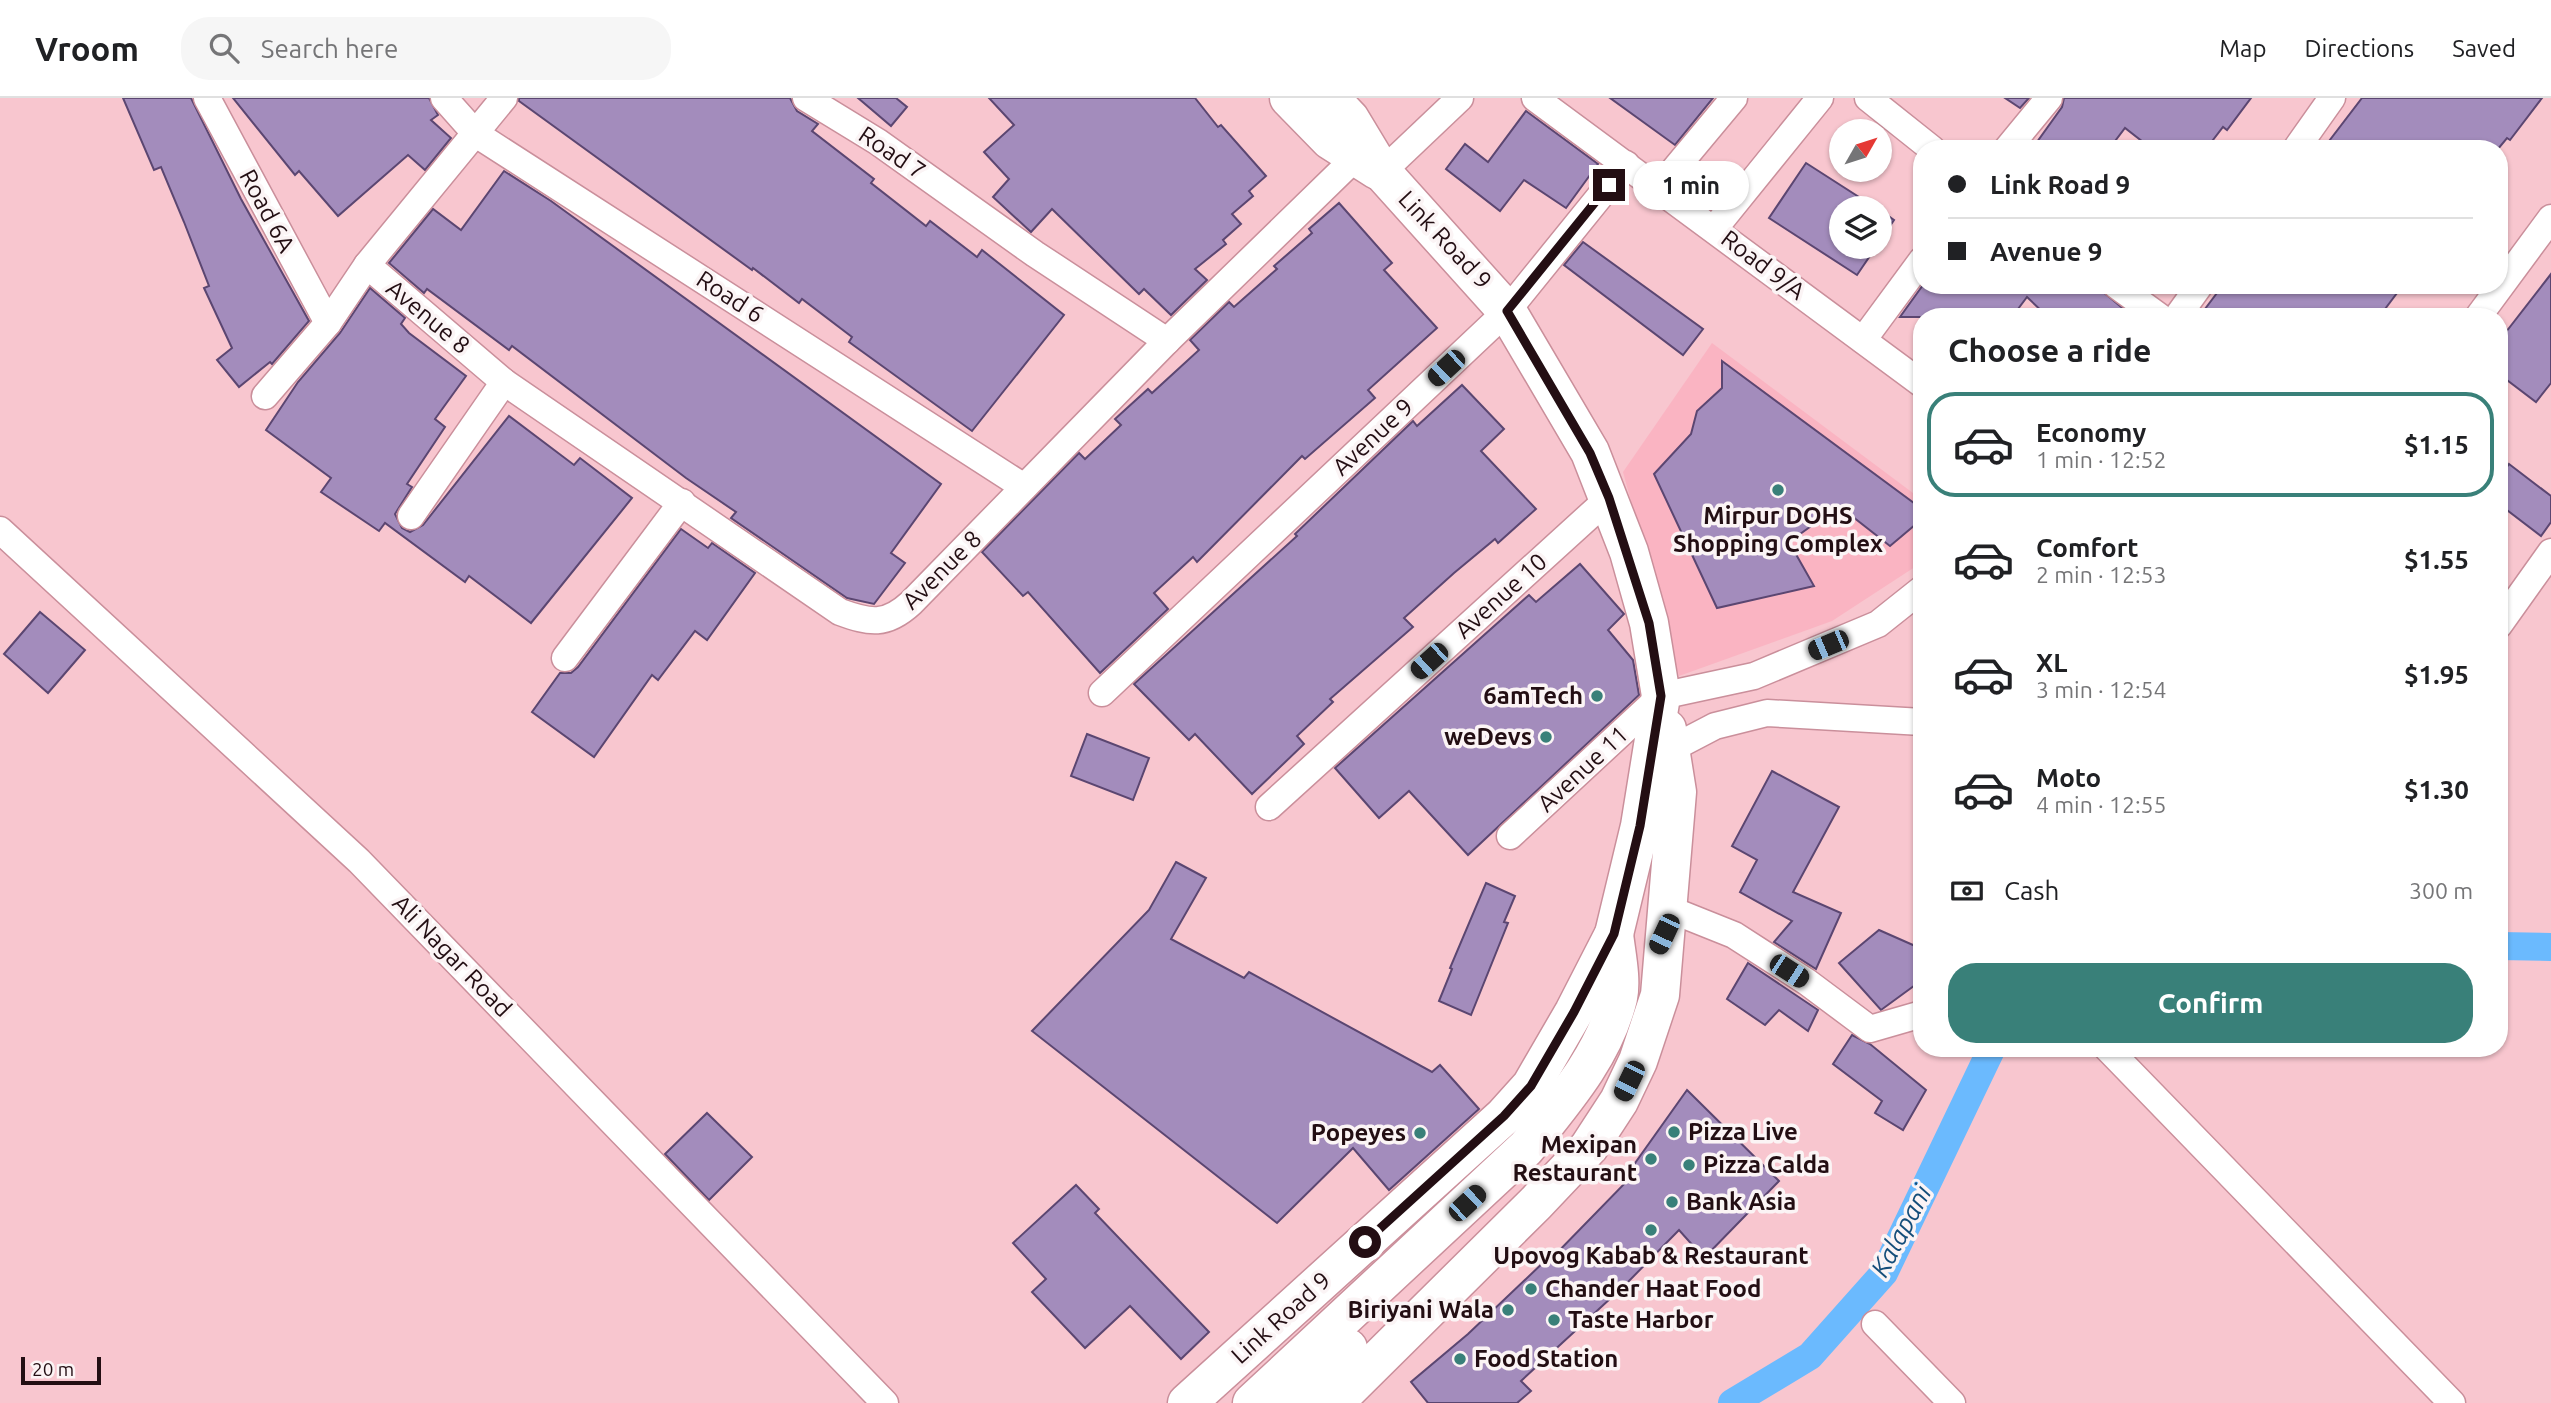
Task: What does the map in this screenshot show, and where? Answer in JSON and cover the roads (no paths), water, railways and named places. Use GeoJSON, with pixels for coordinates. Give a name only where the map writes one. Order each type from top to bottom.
{"type":"FeatureCollection","features":[{"type":"Feature","properties":{"kind":"main road","name":"Link Road 9"},"geometry":{"type":"LineString","coordinates":[[1289,98],[1330,140],[1369,165],[1507,311],[1590,453],[1609,498],[1649,623],[1676,792],[1660,995],[1638,1061],[1619,1101],[1589,1147],[1453,1288],[1334,1403]]}},
{"type":"Feature","properties":{"kind":"main road","name":"Link Road 9"},"geometry":{"type":"LineString","coordinates":[[1330,98],[1350,120],[1369,165]]}},
{"type":"Feature","properties":{"kind":"main road","name":"Link Road 9"},"geometry":{"type":"LineString","coordinates":[[1186,1403],[1504,1116],[1531,1086],[1574,1012],[1614,934],[1640,826],[1661,696]]}},
{"type":"Feature","properties":{"kind":"main road"},"geometry":{"type":"LineString","coordinates":[[1252,1403],[1526,1148],[1594,1057],[1667,922]]}},
{"type":"Feature","properties":{"kind":"main road"},"geometry":{"type":"LineString","coordinates":[[1292,1403],[1553,1142],[1597,1084],[1617,1047],[1630,989],[1614,934]]}},
{"type":"Feature","properties":{"kind":"street","name":"Road 6A"},"geometry":{"type":"LineString","coordinates":[[207,98],[328,323]]}},
{"type":"Feature","properties":{"kind":"street","name":"Road 6"},"geometry":{"type":"LineString","coordinates":[[444,98],[476,134],[1024,487]]}},
{"type":"Feature","properties":{"kind":"street"},"geometry":{"type":"LineString","coordinates":[[265,396],[328,323],[367,265],[504,98]]}},
{"type":"Feature","properties":{"kind":"street","name":"Road 7"},"geometry":{"type":"LineString","coordinates":[[806,98],[878,142],[1167,341]]}},
{"type":"Feature","properties":{"kind":"street"},"geometry":{"type":"LineString","coordinates":[[1369,165],[1460,98]]}},
{"type":"Feature","properties":{"kind":"street","name":"Road 9/A"},"geometry":{"type":"LineString","coordinates":[[1535,98],[1913,377]]}},
{"type":"Feature","properties":{"kind":"street"},"geometry":{"type":"LineString","coordinates":[[1659,188],[1734,98]]}},
{"type":"Feature","properties":{"kind":"street"},"geometry":{"type":"LineString","coordinates":[[1714,229],[1820,98]]}},
{"type":"Feature","properties":{"kind":"street"},"geometry":{"type":"LineString","coordinates":[[1868,98],[1921,140]]}},
{"type":"Feature","properties":{"kind":"street"},"geometry":{"type":"LineString","coordinates":[[2014,140],[2049,98]]}},
{"type":"Feature","properties":{"kind":"street"},"geometry":{"type":"LineString","coordinates":[[2302,140],[2332,98]]}},
{"type":"Feature","properties":{"kind":"street","name":"Avenue 9"},"geometry":{"type":"LineString","coordinates":[[1102,693],[1507,311],[1626,164]]}},
{"type":"Feature","properties":{"kind":"street","name":"Avenue 8"},"geometry":{"type":"LineString","coordinates":[[367,265],[504,382],[840,612],[861,620],[881,620],[892,618],[911,603],[1167,341],[1369,165]]}},
{"type":"Feature","properties":{"kind":"street"},"geometry":{"type":"LineString","coordinates":[[2508,277],[2551,218]]}},
{"type":"Feature","properties":{"kind":"street"},"geometry":{"type":"LineString","coordinates":[[1863,340],[1913,272]]}},
{"type":"Feature","properties":{"kind":"street"},"geometry":{"type":"LineString","coordinates":[[2128,294],[2148,308]]}},
{"type":"Feature","properties":{"kind":"street"},"geometry":{"type":"LineString","coordinates":[[411,516],[504,382]]}},
{"type":"Feature","properties":{"kind":"street","name":"Avenue 10"},"geometry":{"type":"LineString","coordinates":[[1269,807],[1609,498]]}},
{"type":"Feature","properties":{"kind":"street"},"geometry":{"type":"LineString","coordinates":[[565,658],[682,502]]}},
{"type":"Feature","properties":{"kind":"street","name":"Ali Nagar Road"},"geometry":{"type":"LineString","coordinates":[[0,530],[359,860],[885,1403]]}},
{"type":"Feature","properties":{"kind":"street"},"geometry":{"type":"LineString","coordinates":[[2508,612],[2551,552]]}},
{"type":"Feature","properties":{"kind":"street"},"geometry":{"type":"LineString","coordinates":[[1661,696],[1754,676],[1878,624],[1913,596]]}},
{"type":"Feature","properties":{"kind":"street","name":"Avenue 11"},"geometry":{"type":"LineString","coordinates":[[1510,836],[1661,696]]}},
{"type":"Feature","properties":{"kind":"street"},"geometry":{"type":"LineString","coordinates":[[1671,750],[1715,726],[1767,713],[1913,721]]}},
{"type":"Feature","properties":{"kind":"street"},"geometry":{"type":"LineString","coordinates":[[1667,922],[1734,935],[1807,982],[1870,1029],[1913,1017]]}},
{"type":"Feature","properties":{"kind":"street"},"geometry":{"type":"LineString","coordinates":[[2116,1057],[2452,1403]]}},
{"type":"Feature","properties":{"kind":"street"},"geometry":{"type":"LineString","coordinates":[[1875,1324],[1952,1403]]}},
{"type":"Feature","properties":{"kind":"waterway","name":"Kalapani"},"geometry":{"type":"LineString","coordinates":[[2508,946],[2551,947]]}},
{"type":"Feature","properties":{"kind":"waterway","name":"Kalapani"},"geometry":{"type":"LineString","coordinates":[[1732,1403],[1810,1356],[1884,1273],[1988,1057]]}},
{"type":"Feature","properties":{"kind":"place","name":"Mirpur DOHS Shopping Complex"},"geometry":{"type":"Point","coordinates":[1778,490]}},
{"type":"Feature","properties":{"kind":"place","name":"6amTech"},"geometry":{"type":"Point","coordinates":[1597,696]}},
{"type":"Feature","properties":{"kind":"place","name":"weDevs"},"geometry":{"type":"Point","coordinates":[1546,737]}},
{"type":"Feature","properties":{"kind":"place","name":"Pizza Live"},"geometry":{"type":"Point","coordinates":[1674,1132]}},
{"type":"Feature","properties":{"kind":"place","name":"Popeyes"},"geometry":{"type":"Point","coordinates":[1420,1133]}},
{"type":"Feature","properties":{"kind":"place","name":"Mexipan Restaurant"},"geometry":{"type":"Point","coordinates":[1651,1159]}},
{"type":"Feature","properties":{"kind":"place","name":"Pizza Calda"},"geometry":{"type":"Point","coordinates":[1689,1165]}},
{"type":"Feature","properties":{"kind":"place","name":"Bank Asia"},"geometry":{"type":"Point","coordinates":[1672,1202]}},
{"type":"Feature","properties":{"kind":"place","name":"Upovog Kabab & Restaurant"},"geometry":{"type":"Point","coordinates":[1651,1230]}},
{"type":"Feature","properties":{"kind":"place","name":"Chander Haat Food"},"geometry":{"type":"Point","coordinates":[1531,1289]}},
{"type":"Feature","properties":{"kind":"place","name":"Biriyani Wala"},"geometry":{"type":"Point","coordinates":[1508,1310]}},
{"type":"Feature","properties":{"kind":"place","name":"Taste Harbor"},"geometry":{"type":"Point","coordinates":[1554,1320]}},
{"type":"Feature","properties":{"kind":"place","name":"Food Station"},"geometry":{"type":"Point","coordinates":[1460,1359]}}]}
